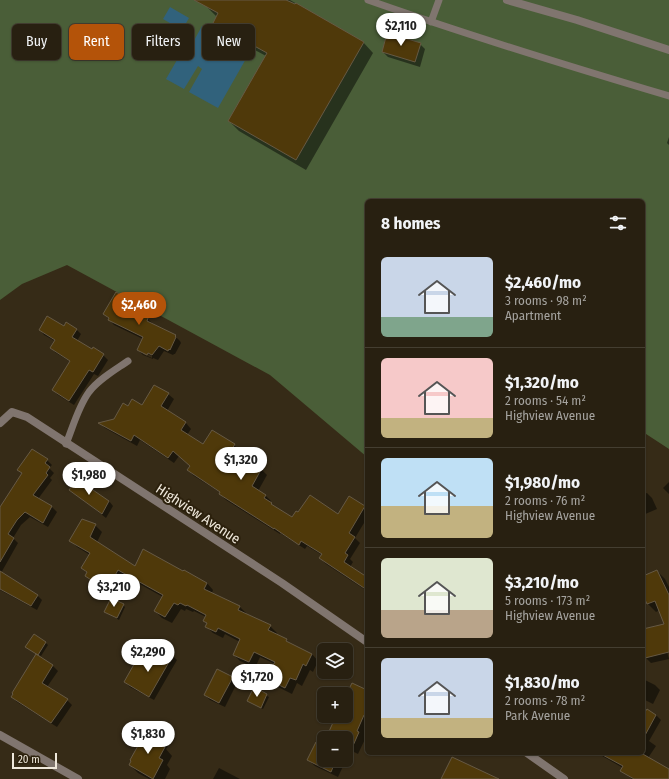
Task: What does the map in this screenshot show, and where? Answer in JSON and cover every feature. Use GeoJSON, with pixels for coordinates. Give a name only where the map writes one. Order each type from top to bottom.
{"type":"FeatureCollection","features":[{"type":"Feature","properties":{"kind":"street"},"geometry":{"type":"LineString","coordinates":[[507,0],[577,20],[669,50]]}},
{"type":"Feature","properties":{"kind":"street","name":"Highview Avenue"},"geometry":{"type":"LineString","coordinates":[[0,423],[12,412],[27,417],[66,444],[282,583],[365,641]]}},
{"type":"Feature","properties":{"kind":"street"},"geometry":{"type":"LineString","coordinates":[[0,735],[78,779]]}},
{"type":"Feature","properties":{"kind":"street"},"geometry":{"type":"LineString","coordinates":[[530,755],[564,779]]}},
{"type":"Feature","properties":{"kind":"lane"},"geometry":{"type":"LineString","coordinates":[[368,0],[430,22],[669,96]]}},
{"type":"Feature","properties":{"kind":"lane"},"geometry":{"type":"LineString","coordinates":[[430,22],[438,0]]}},
{"type":"Feature","properties":{"kind":"lane"},"geometry":{"type":"LineString","coordinates":[[66,444],[89,392],[109,374],[128,361]]}},
{"type":"Feature","properties":{"kind":"green space"},"geometry":{"type":"Polygon","coordinates":[[[0,0],[669,0],[669,449],[645,433],[645,199],[365,199],[365,455],[270,375],[67,265],[22,284],[0,300],[0,0]]]}},
{"type":"Feature","properties":{"kind":"water"},"geometry":{"type":"Polygon","coordinates":[[[170,7],[189,18],[186,24],[172,24],[163,19],[170,7]]]}},
{"type":"Feature","properties":{"kind":"water"},"geometry":{"type":"Polygon","coordinates":[[[202,26],[202,60],[245,60],[218,108],[189,92],[202,69],[198,66],[184,89],[166,79],[177,60],[194,60],[194,40],[202,26]]]}},
{"type":"Feature","properties":{"kind":"building"},"geometry":{"type":"Polygon","coordinates":[[[194,0],[286,0],[295,4],[296,3],[364,42],[296,160],[228,121],[267,53],[255,46],[255,24],[215,24],[213,23],[218,13],[194,0]]]}},
{"type":"Feature","properties":{"kind":"building"},"geometry":{"type":"Polygon","coordinates":[[[387,33],[421,43],[415,62],[382,52],[387,33]]]}},
{"type":"Feature","properties":{"kind":"building"},"geometry":{"type":"Polygon","coordinates":[[[116,292],[132,301],[127,309],[148,318],[147,321],[176,335],[170,350],[169,349],[168,351],[159,346],[152,355],[148,353],[147,355],[137,350],[143,337],[108,320],[109,318],[103,314],[116,292]]]}},
{"type":"Feature","properties":{"kind":"building"},"geometry":{"type":"Polygon","coordinates":[[[47,316],[64,326],[66,322],[77,329],[72,337],[92,349],[93,347],[104,354],[93,372],[89,370],[69,401],[52,390],[70,361],[50,348],[55,340],[39,330],[47,316]]]}},
{"type":"Feature","properties":{"kind":"building"},"geometry":{"type":"Polygon","coordinates":[[[154,385],[169,393],[161,406],[186,422],[181,430],[203,444],[212,430],[235,444],[232,449],[262,468],[252,486],[266,495],[264,498],[272,503],[271,504],[292,517],[296,511],[298,512],[310,495],[338,514],[349,496],[365,506],[349,533],[355,537],[345,553],[348,555],[344,562],[365,576],[365,589],[319,558],[322,554],[301,541],[299,545],[219,494],[220,492],[187,470],[190,466],[173,451],[168,458],[134,435],[131,441],[98,423],[114,419],[123,403],[128,406],[132,399],[142,405],[154,385]]]}},
{"type":"Feature","properties":{"kind":"building"},"geometry":{"type":"Polygon","coordinates":[[[32,449],[48,459],[45,463],[50,467],[46,473],[48,475],[33,495],[52,506],[43,523],[25,512],[17,520],[8,534],[14,538],[0,562],[0,507],[22,473],[17,470],[32,449]]]}},
{"type":"Feature","properties":{"kind":"building"},"geometry":{"type":"Polygon","coordinates":[[[77,479],[109,501],[102,514],[69,490],[77,479]]]}},
{"type":"Feature","properties":{"kind":"building"},"geometry":{"type":"Polygon","coordinates":[[[82,519],[96,524],[90,537],[135,566],[143,549],[207,583],[204,589],[240,606],[238,610],[271,625],[268,630],[312,654],[306,666],[303,664],[296,680],[290,678],[285,688],[269,680],[273,669],[271,669],[275,662],[254,652],[249,662],[233,655],[240,639],[218,628],[216,632],[205,627],[207,623],[203,621],[206,615],[187,605],[186,606],[180,603],[178,605],[174,603],[165,617],[154,611],[163,595],[118,570],[107,590],[85,576],[87,572],[81,568],[90,553],[69,541],[82,519]]]}},
{"type":"Feature","properties":{"kind":"building"},"geometry":{"type":"Polygon","coordinates":[[[657,570],[669,595],[669,652],[645,658],[645,629],[664,624],[655,601],[647,604],[645,600],[645,575],[657,570]]]}},
{"type":"Feature","properties":{"kind":"building"},"geometry":{"type":"Polygon","coordinates":[[[0,571],[38,595],[31,606],[0,589],[0,571]]]}},
{"type":"Feature","properties":{"kind":"building"},"geometry":{"type":"Polygon","coordinates":[[[111,598],[124,604],[117,618],[104,612],[111,598]]]}},
{"type":"Feature","properties":{"kind":"building"},"geometry":{"type":"Polygon","coordinates":[[[34,634],[46,642],[38,655],[25,647],[34,634]]]}},
{"type":"Feature","properties":{"kind":"building"},"geometry":{"type":"Polygon","coordinates":[[[161,648],[173,655],[149,697],[124,682],[137,659],[151,667],[161,648]]]}},
{"type":"Feature","properties":{"kind":"building"},"geometry":{"type":"Polygon","coordinates":[[[36,654],[53,665],[42,683],[68,699],[51,723],[11,697],[36,654]]]}},
{"type":"Feature","properties":{"kind":"building"},"geometry":{"type":"Polygon","coordinates":[[[217,669],[233,677],[219,703],[204,695],[217,669]]]}},
{"type":"Feature","properties":{"kind":"building"},"geometry":{"type":"Polygon","coordinates":[[[352,683],[365,689],[365,714],[357,731],[359,732],[353,746],[353,731],[329,731],[333,723],[353,723],[353,687],[350,687],[352,683]]]}},
{"type":"Feature","properties":{"kind":"building"},"geometry":{"type":"Polygon","coordinates":[[[254,687],[267,694],[261,708],[247,701],[254,687]]]}},
{"type":"Feature","properties":{"kind":"building"},"geometry":{"type":"Polygon","coordinates":[[[647,709],[656,715],[645,735],[645,712],[647,709]]]}},
{"type":"Feature","properties":{"kind":"building"},"geometry":{"type":"Polygon","coordinates":[[[149,730],[161,737],[158,743],[165,747],[159,758],[163,760],[153,779],[129,765],[130,760],[144,735],[147,737],[149,730]]]}},
{"type":"Feature","properties":{"kind":"building"},"geometry":{"type":"Polygon","coordinates":[[[316,742],[317,765],[307,760],[316,742]]]}},
{"type":"Feature","properties":{"kind":"building"},"geometry":{"type":"Polygon","coordinates":[[[603,755],[644,755],[669,769],[669,779],[634,779],[620,771],[623,766],[603,755]]]}},
{"type":"Feature","properties":{"kind":"building"},"geometry":{"type":"Polygon","coordinates":[[[452,757],[499,779],[441,779],[452,757]]]}},
{"type":"Feature","properties":{"kind":"building"},"geometry":{"type":"Polygon","coordinates":[[[321,767],[333,767],[331,772],[321,767]]]}}]}
